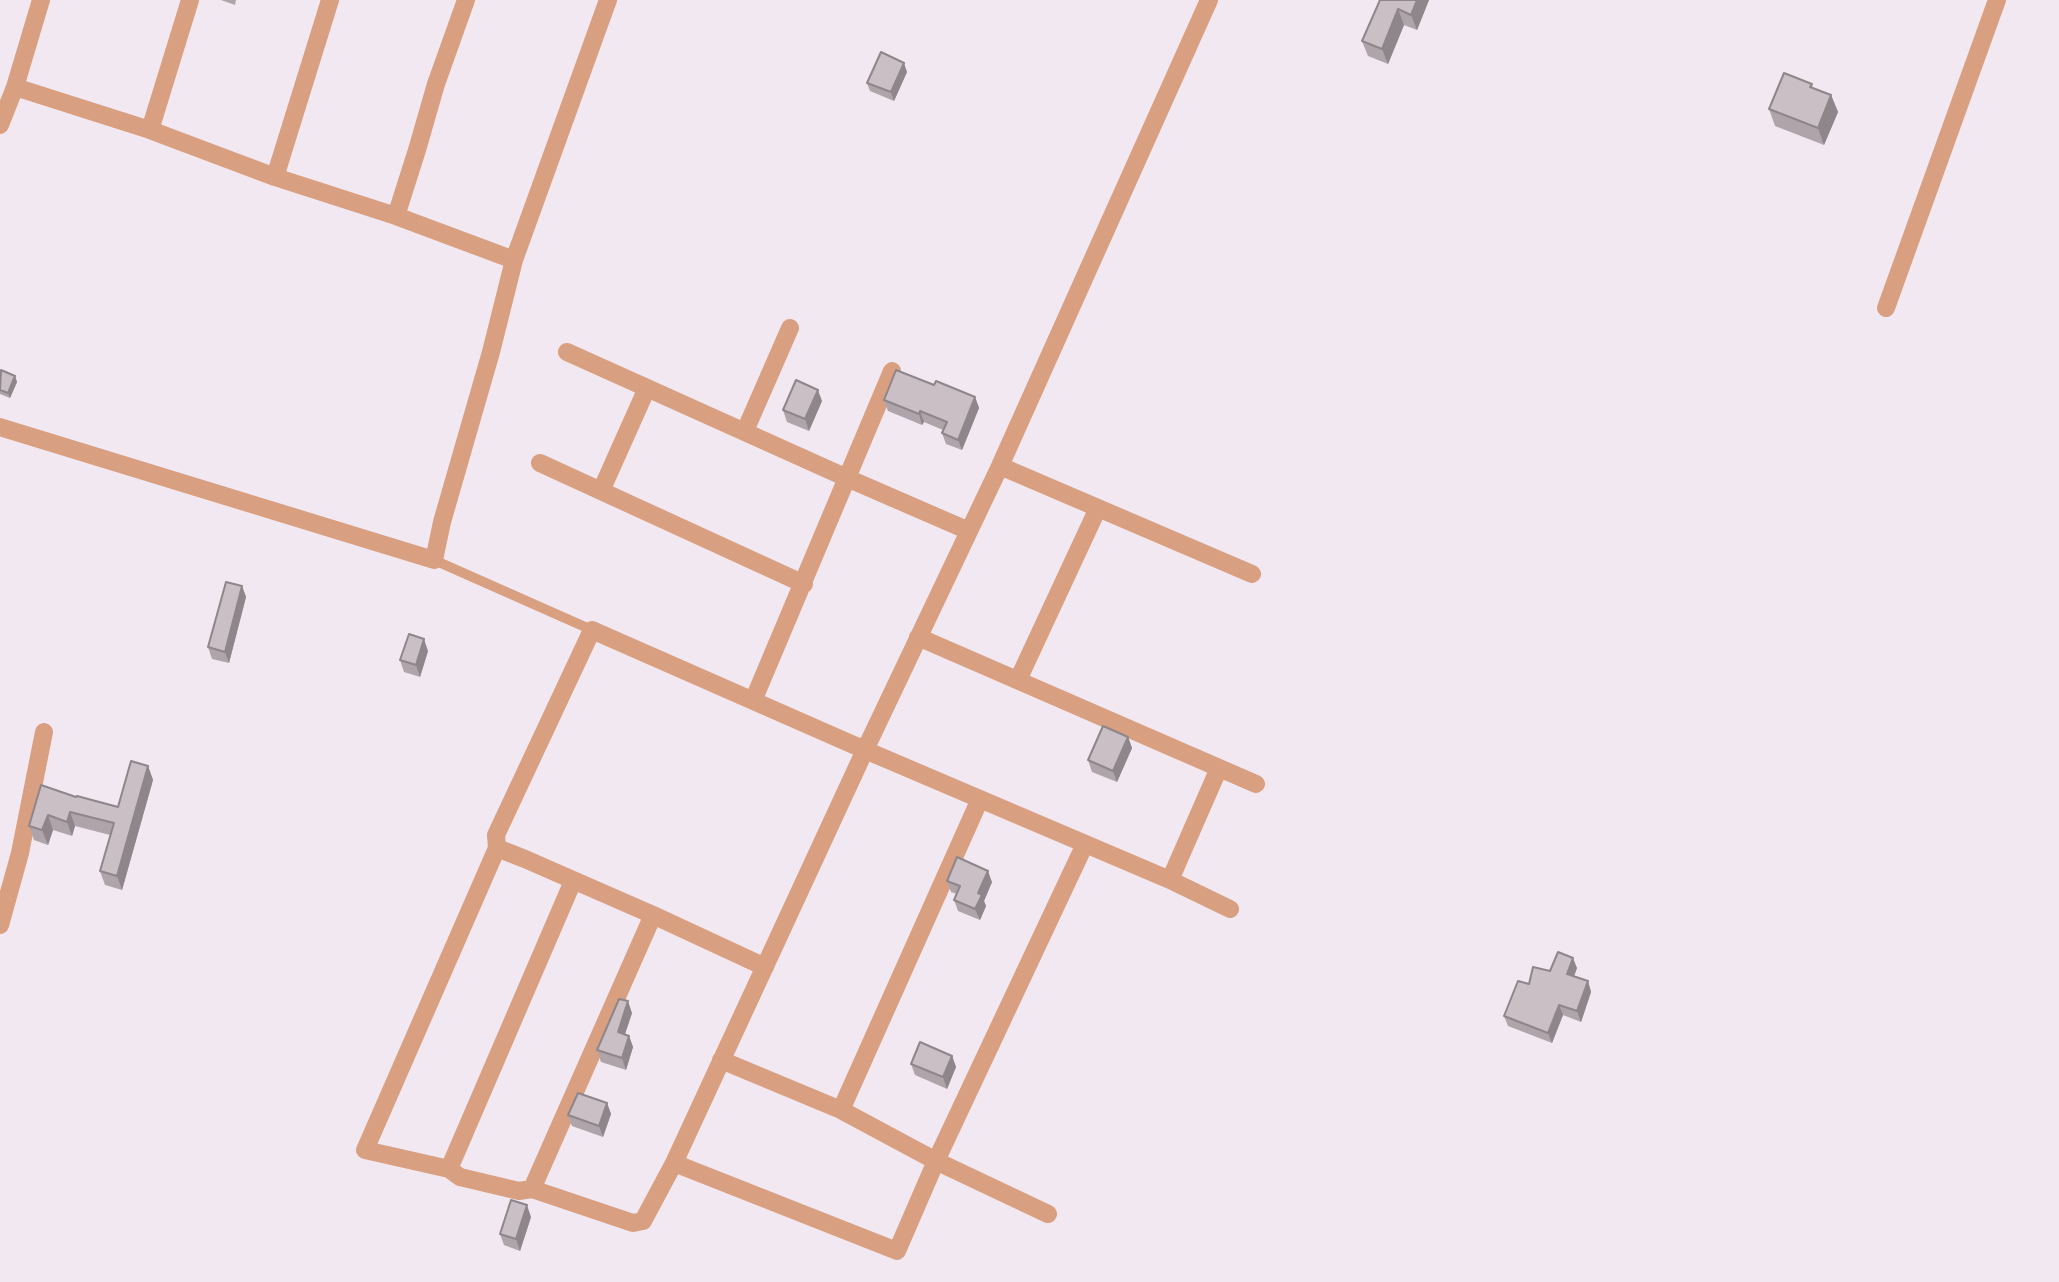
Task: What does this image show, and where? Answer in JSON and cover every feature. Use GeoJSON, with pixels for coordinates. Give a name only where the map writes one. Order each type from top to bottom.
{"type":"FeatureCollection","features":[{"type":"Feature","properties":{"kind":"street"},"geometry":{"type":"LineString","coordinates":[[0,125],[15,88],[41,0]]}},
{"type":"Feature","properties":{"kind":"street"},"geometry":{"type":"LineString","coordinates":[[150,130],[190,0]]}},
{"type":"Feature","properties":{"kind":"street"},"geometry":{"type":"LineString","coordinates":[[275,177],[330,0]]}},
{"type":"Feature","properties":{"kind":"street"},"geometry":{"type":"LineString","coordinates":[[396,216],[436,84],[466,0]]}},
{"type":"Feature","properties":{"kind":"street"},"geometry":{"type":"LineString","coordinates":[[0,428],[434,560],[514,260],[608,0]]}},
{"type":"Feature","properties":{"kind":"street"},"geometry":{"type":"LineString","coordinates":[[1209,0],[1000,466],[918,636],[865,750],[765,967],[721,1060],[674,1163],[643,1221],[633,1223],[532,1189],[519,1191],[460,1177],[449,1169],[365,1150],[497,848],[496,835],[592,630],[865,750],[1170,880],[1230,909]]}},
{"type":"Feature","properties":{"kind":"street"},"geometry":{"type":"LineString","coordinates":[[1886,307],[1997,0]]}},
{"type":"Feature","properties":{"kind":"street"},"geometry":{"type":"LineString","coordinates":[[15,88],[150,130],[275,177],[396,216],[514,260]]}},
{"type":"Feature","properties":{"kind":"street"},"geometry":{"type":"LineString","coordinates":[[746,431],[790,328]]}},
{"type":"Feature","properties":{"kind":"street"},"geometry":{"type":"LineString","coordinates":[[567,352],[969,531]]}},
{"type":"Feature","properties":{"kind":"street"},"geometry":{"type":"LineString","coordinates":[[754,701],[892,371]]}},
{"type":"Feature","properties":{"kind":"street"},"geometry":{"type":"LineString","coordinates":[[601,491],[647,387]]}},
{"type":"Feature","properties":{"kind":"street"},"geometry":{"type":"LineString","coordinates":[[540,463],[804,583]]}},
{"type":"Feature","properties":{"kind":"street"},"geometry":{"type":"LineString","coordinates":[[1000,466],[1252,574]]}},
{"type":"Feature","properties":{"kind":"street"},"geometry":{"type":"LineString","coordinates":[[1018,680],[1098,508]]}},
{"type":"Feature","properties":{"kind":"street"},"geometry":{"type":"LineString","coordinates":[[918,636],[1256,784]]}},
{"type":"Feature","properties":{"kind":"street"},"geometry":{"type":"LineString","coordinates":[[0,925],[20,853],[44,732]]}},
{"type":"Feature","properties":{"kind":"street"},"geometry":{"type":"LineString","coordinates":[[1170,880],[1219,768]]}},
{"type":"Feature","properties":{"kind":"street"},"geometry":{"type":"LineString","coordinates":[[841,1110],[980,799]]}},
{"type":"Feature","properties":{"kind":"street"},"geometry":{"type":"LineString","coordinates":[[674,1163],[897,1251],[936,1161],[1086,844]]}},
{"type":"Feature","properties":{"kind":"street"},"geometry":{"type":"LineString","coordinates":[[497,848],[765,967]]}},
{"type":"Feature","properties":{"kind":"street"},"geometry":{"type":"LineString","coordinates":[[449,1169],[573,881]]}},
{"type":"Feature","properties":{"kind":"street"},"geometry":{"type":"LineString","coordinates":[[532,1189],[653,915]]}},
{"type":"Feature","properties":{"kind":"street"},"geometry":{"type":"LineString","coordinates":[[721,1060],[841,1110],[936,1161],[1048,1213]]}},
{"type":"Feature","properties":{"kind":"lane"},"geometry":{"type":"LineString","coordinates":[[434,560],[592,630]]}},
{"type":"Feature","properties":{"kind":"building"},"geometry":{"type":"Polygon","coordinates":[[[1380,0],[1417,0],[1411,15],[1398,9],[1382,49],[1362,41],[1380,0]]]}},
{"type":"Feature","properties":{"kind":"building"},"geometry":{"type":"Polygon","coordinates":[[[881,52],[904,63],[891,92],[867,83],[881,52]]]}},
{"type":"Feature","properties":{"kind":"building"},"geometry":{"type":"Polygon","coordinates":[[[1784,73],[1831,95],[1818,128],[1769,109],[1784,73]]]}},
{"type":"Feature","properties":{"kind":"building"},"geometry":{"type":"Polygon","coordinates":[[[1,370],[15,376],[8,393],[0,390],[1,370]]]}},
{"type":"Feature","properties":{"kind":"building"},"geometry":{"type":"Polygon","coordinates":[[[896,370],[934,385],[936,381],[975,397],[958,440],[942,433],[947,422],[884,400],[896,370]]]}},
{"type":"Feature","properties":{"kind":"building"},"geometry":{"type":"Polygon","coordinates":[[[796,380],[818,390],[805,419],[783,410],[796,380]]]}},
{"type":"Feature","properties":{"kind":"building"},"geometry":{"type":"Polygon","coordinates":[[[226,582],[242,586],[225,652],[208,647],[226,582]]]}},
{"type":"Feature","properties":{"kind":"building"},"geometry":{"type":"Polygon","coordinates":[[[409,634],[424,639],[416,665],[400,660],[409,634]]]}},
{"type":"Feature","properties":{"kind":"building"},"geometry":{"type":"Polygon","coordinates":[[[1103,726],[1128,737],[1113,771],[1088,760],[1103,726]]]}},
{"type":"Feature","properties":{"kind":"building"},"geometry":{"type":"Polygon","coordinates":[[[131,761],[148,766],[117,876],[100,871],[114,823],[70,812],[67,822],[48,815],[42,830],[29,826],[41,785],[118,807],[131,761]]]}},
{"type":"Feature","properties":{"kind":"building"},"geometry":{"type":"Polygon","coordinates":[[[957,857],[988,871],[978,893],[982,895],[975,909],[954,900],[960,886],[947,881],[957,857]]]}},
{"type":"Feature","properties":{"kind":"building"},"geometry":{"type":"Polygon","coordinates":[[[1558,952],[1573,958],[1567,974],[1588,981],[1577,1011],[1559,1005],[1548,1033],[1504,1016],[1518,981],[1529,984],[1533,967],[1550,971],[1558,952]]]}},
{"type":"Feature","properties":{"kind":"building"},"geometry":{"type":"Polygon","coordinates":[[[619,999],[628,1001],[618,1032],[629,1036],[622,1058],[597,1050],[619,999]]]}},
{"type":"Feature","properties":{"kind":"building"},"geometry":{"type":"Polygon","coordinates":[[[920,1042],[952,1056],[943,1077],[911,1064],[920,1042]]]}},
{"type":"Feature","properties":{"kind":"building"},"geometry":{"type":"Polygon","coordinates":[[[578,1093],[607,1103],[599,1126],[568,1115],[578,1093]]]}},
{"type":"Feature","properties":{"kind":"building"},"geometry":{"type":"Polygon","coordinates":[[[511,1200],[527,1205],[516,1239],[500,1234],[511,1200]]]}}]}
